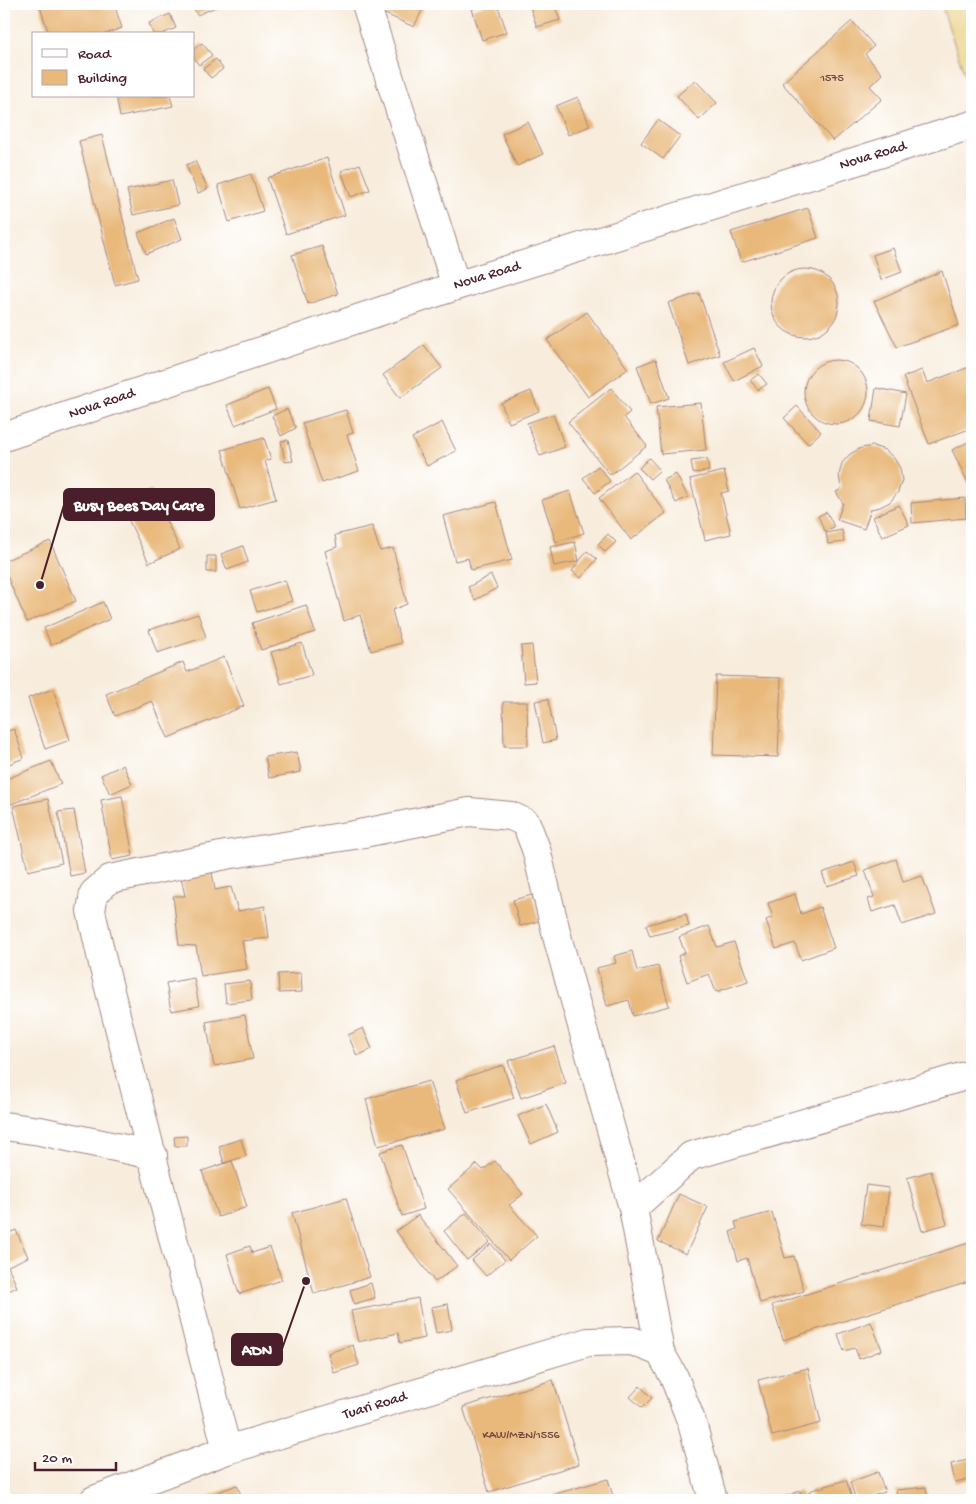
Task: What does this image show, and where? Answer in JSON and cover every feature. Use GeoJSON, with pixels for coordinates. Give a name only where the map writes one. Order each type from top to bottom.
{"type":"FeatureCollection","features":[{"type":"Feature","properties":{"kind":"street"},"geometry":{"type":"LineString","coordinates":[[366,4],[456,286]]}},
{"type":"Feature","properties":{"kind":"street","name":"Nova Road"},"geometry":{"type":"LineString","coordinates":[[4,437],[456,286],[972,125]]}},
{"type":"Feature","properties":{"kind":"street"},"geometry":{"type":"LineString","coordinates":[[227,1450],[101,955],[91,911],[94,893],[110,879],[226,855],[354,835],[468,812],[503,815],[511,816],[526,823],[536,849],[558,940],[632,1208],[660,1352],[674,1377],[692,1422],[713,1500]]}},
{"type":"Feature","properties":{"kind":"street"},"geometry":{"type":"LineString","coordinates":[[632,1208],[691,1156],[972,1074]]}},
{"type":"Feature","properties":{"kind":"street"},"geometry":{"type":"LineString","coordinates":[[4,1126],[40,1131],[153,1156]]}},
{"type":"Feature","properties":{"kind":"street","name":"Tuari Road"},"geometry":{"type":"LineString","coordinates":[[94,1500],[227,1450],[588,1342],[632,1341],[660,1352]]}},
{"type":"Feature","properties":{"kind":"sand"},"geometry":{"type":"Polygon","coordinates":[[[941,4],[972,4],[972,100],[971,94],[941,4]]]}},
{"type":"Feature","properties":{"kind":"building"},"geometry":{"type":"Polygon","coordinates":[[[39,4],[114,4],[122,28],[111,32],[48,32],[39,4]]]}},
{"type":"Feature","properties":{"kind":"building"},"geometry":{"type":"Polygon","coordinates":[[[192,4],[223,4],[197,15],[192,4]]]}},
{"type":"Feature","properties":{"kind":"building"},"geometry":{"type":"Polygon","coordinates":[[[388,4],[425,4],[414,27],[383,13],[388,4]]]}},
{"type":"Feature","properties":{"kind":"building"},"geometry":{"type":"Polygon","coordinates":[[[487,4],[497,4],[507,32],[482,40],[472,9],[487,4]]]}},
{"type":"Feature","properties":{"kind":"building"},"geometry":{"type":"Polygon","coordinates":[[[529,4],[554,4],[560,20],[537,27],[529,4]]]}},
{"type":"Feature","properties":{"kind":"building"},"geometry":{"type":"Polygon","coordinates":[[[170,14],[176,28],[167,32],[152,32],[149,23],[170,14]]]}},
{"type":"Feature","properties":{"kind":"building"},"geometry":{"type":"Polygon","coordinates":[[[852,21],[874,46],[865,54],[882,74],[870,86],[882,99],[833,141],[782,83],[852,21]]]}},
{"type":"Feature","properties":{"kind":"building"},"geometry":{"type":"Polygon","coordinates":[[[202,43],[212,55],[199,65],[195,59],[195,48],[202,43]]]}},
{"type":"Feature","properties":{"kind":"building"},"geometry":{"type":"Polygon","coordinates":[[[216,59],[223,69],[211,78],[203,69],[216,59]]]}},
{"type":"Feature","properties":{"kind":"building"},"geometry":{"type":"Polygon","coordinates":[[[695,80],[717,103],[699,120],[677,96],[695,80]]]}},
{"type":"Feature","properties":{"kind":"building"},"geometry":{"type":"Polygon","coordinates":[[[578,97],[590,126],[568,135],[556,106],[578,97]]]}},
{"type":"Feature","properties":{"kind":"building"},"geometry":{"type":"Polygon","coordinates":[[[116,98],[171,98],[173,106],[120,117],[116,98]]]}},
{"type":"Feature","properties":{"kind":"building"},"geometry":{"type":"Polygon","coordinates":[[[658,120],[680,136],[663,159],[641,143],[658,120]]]}},
{"type":"Feature","properties":{"kind":"building"},"geometry":{"type":"Polygon","coordinates":[[[528,122],[543,154],[517,166],[502,134],[528,122]]]}},
{"type":"Feature","properties":{"kind":"building"},"geometry":{"type":"Polygon","coordinates":[[[102,135],[138,279],[115,285],[79,141],[102,135]]]}},
{"type":"Feature","properties":{"kind":"building"},"geometry":{"type":"Polygon","coordinates":[[[327,158],[345,215],[286,234],[267,178],[327,158]]]}},
{"type":"Feature","properties":{"kind":"building"},"geometry":{"type":"Polygon","coordinates":[[[195,161],[208,189],[198,193],[186,165],[195,161]]]}},
{"type":"Feature","properties":{"kind":"building"},"geometry":{"type":"Polygon","coordinates":[[[360,164],[370,190],[351,197],[341,171],[360,164]]]}},
{"type":"Feature","properties":{"kind":"building"},"geometry":{"type":"Polygon","coordinates":[[[251,174],[263,211],[229,222],[218,185],[251,174]]]}},
{"type":"Feature","properties":{"kind":"building"},"geometry":{"type":"Polygon","coordinates":[[[172,180],[178,205],[133,215],[127,190],[172,180]]]}},
{"type":"Feature","properties":{"kind":"building"},"geometry":{"type":"Polygon","coordinates":[[[808,208],[818,238],[741,262],[731,232],[808,208]]]}},
{"type":"Feature","properties":{"kind":"building"},"geometry":{"type":"Polygon","coordinates":[[[174,218],[182,239],[146,254],[138,233],[174,218]]]}},
{"type":"Feature","properties":{"kind":"building"},"geometry":{"type":"Polygon","coordinates":[[[322,246],[338,294],[308,304],[292,255],[322,246]]]}},
{"type":"Feature","properties":{"kind":"building"},"geometry":{"type":"Polygon","coordinates":[[[893,248],[902,272],[881,280],[873,255],[893,248]]]}},
{"type":"Feature","properties":{"kind":"building"},"geometry":{"type":"Polygon","coordinates":[[[805,269],[818,272],[829,279],[836,290],[839,303],[836,316],[829,327],[818,334],[805,337],[792,334],[781,327],[774,316],[771,303],[774,290],[781,279],[792,272],[805,269]]]}},
{"type":"Feature","properties":{"kind":"building"},"geometry":{"type":"Polygon","coordinates":[[[942,271],[959,325],[897,347],[874,301],[942,271]]]}},
{"type":"Feature","properties":{"kind":"building"},"geometry":{"type":"Polygon","coordinates":[[[699,293],[720,355],[689,365],[668,303],[699,293]]]}},
{"type":"Feature","properties":{"kind":"building"},"geometry":{"type":"Polygon","coordinates":[[[587,312],[628,369],[588,397],[547,340],[587,312]]]}},
{"type":"Feature","properties":{"kind":"building"},"geometry":{"type":"Polygon","coordinates":[[[424,345],[442,368],[400,398],[383,375],[424,345]]]}},
{"type":"Feature","properties":{"kind":"building"},"geometry":{"type":"Polygon","coordinates":[[[754,348],[763,366],[734,381],[724,362],[754,348]]]}},
{"type":"Feature","properties":{"kind":"building"},"geometry":{"type":"Polygon","coordinates":[[[656,359],[669,398],[651,404],[637,366],[656,359]]]}},
{"type":"Feature","properties":{"kind":"building"},"geometry":{"type":"Polygon","coordinates":[[[836,360],[854,366],[862,374],[868,392],[862,410],[854,418],[836,424],[818,418],[810,410],[804,392],[810,374],[818,366],[836,360]]]}},
{"type":"Feature","properties":{"kind":"building"},"geometry":{"type":"Polygon","coordinates":[[[972,366],[972,428],[929,444],[903,377],[922,370],[927,383],[972,366]]]}},
{"type":"Feature","properties":{"kind":"building"},"geometry":{"type":"Polygon","coordinates":[[[759,374],[767,384],[758,390],[750,380],[759,374]]]}},
{"type":"Feature","properties":{"kind":"building"},"geometry":{"type":"Polygon","coordinates":[[[611,388],[630,412],[624,417],[647,446],[610,475],[568,422],[611,388]]]}},
{"type":"Feature","properties":{"kind":"building"},"geometry":{"type":"Polygon","coordinates":[[[876,388],[906,394],[900,426],[871,421],[876,388]]]}},
{"type":"Feature","properties":{"kind":"building"},"geometry":{"type":"Polygon","coordinates":[[[268,389],[276,409],[235,425],[227,405],[268,389]]]}},
{"type":"Feature","properties":{"kind":"building"},"geometry":{"type":"Polygon","coordinates":[[[531,391],[539,411],[509,423],[501,403],[531,391]]]}},
{"type":"Feature","properties":{"kind":"building"},"geometry":{"type":"Polygon","coordinates":[[[701,403],[706,450],[661,454],[656,407],[701,403]]]}},
{"type":"Feature","properties":{"kind":"building"},"geometry":{"type":"Polygon","coordinates":[[[797,406],[821,432],[808,444],[784,418],[797,406]]]}},
{"type":"Feature","properties":{"kind":"building"},"geometry":{"type":"Polygon","coordinates":[[[287,409],[296,428],[281,436],[272,416],[287,409]]]}},
{"type":"Feature","properties":{"kind":"building"},"geometry":{"type":"Polygon","coordinates":[[[346,410],[353,433],[347,435],[359,471],[322,483],[302,423],[346,410]]]}},
{"type":"Feature","properties":{"kind":"building"},"geometry":{"type":"Polygon","coordinates":[[[553,414],[565,447],[540,456],[527,423],[553,414]]]}},
{"type":"Feature","properties":{"kind":"building"},"geometry":{"type":"Polygon","coordinates":[[[442,422],[456,451],[427,466],[412,438],[442,422]]]}},
{"type":"Feature","properties":{"kind":"building"},"geometry":{"type":"Polygon","coordinates":[[[264,438],[271,459],[265,461],[276,499],[240,509],[222,450],[264,438]]]}},
{"type":"Feature","properties":{"kind":"building"},"geometry":{"type":"Polygon","coordinates":[[[288,440],[293,461],[285,462],[281,441],[288,440]]]}},
{"type":"Feature","properties":{"kind":"building"},"geometry":{"type":"Polygon","coordinates":[[[972,440],[972,491],[952,450],[972,440]]]}},
{"type":"Feature","properties":{"kind":"building"},"geometry":{"type":"Polygon","coordinates":[[[873,446],[885,450],[894,458],[900,468],[902,480],[898,492],[890,502],[871,509],[864,529],[837,520],[843,503],[836,492],[841,489],[839,475],[842,463],[850,454],[861,448],[873,446]]]}},
{"type":"Feature","properties":{"kind":"building"},"geometry":{"type":"Polygon","coordinates":[[[649,458],[660,470],[650,479],[639,468],[649,458]]]}},
{"type":"Feature","properties":{"kind":"building"},"geometry":{"type":"Polygon","coordinates":[[[707,459],[709,471],[693,473],[691,461],[707,459]]]}},
{"type":"Feature","properties":{"kind":"building"},"geometry":{"type":"Polygon","coordinates":[[[598,466],[610,481],[595,493],[583,478],[598,466]]]}},
{"type":"Feature","properties":{"kind":"building"},"geometry":{"type":"Polygon","coordinates":[[[634,471],[666,513],[631,540],[599,498],[634,471]]]}},
{"type":"Feature","properties":{"kind":"building"},"geometry":{"type":"Polygon","coordinates":[[[724,471],[729,491],[721,493],[731,534],[705,540],[690,479],[724,471]]]}},
{"type":"Feature","properties":{"kind":"building"},"geometry":{"type":"Polygon","coordinates":[[[676,474],[688,497],[676,503],[664,480],[676,474]]]}},
{"type":"Feature","properties":{"kind":"building"},"geometry":{"type":"Polygon","coordinates":[[[151,490],[180,549],[149,563],[121,504],[151,490]]]}},
{"type":"Feature","properties":{"kind":"building"},"geometry":{"type":"Polygon","coordinates":[[[570,491],[584,533],[556,542],[542,500],[570,491]]]}},
{"type":"Feature","properties":{"kind":"building"},"geometry":{"type":"Polygon","coordinates":[[[965,498],[966,518],[912,523],[911,503],[965,498]]]}},
{"type":"Feature","properties":{"kind":"building"},"geometry":{"type":"Polygon","coordinates":[[[496,502],[512,560],[471,570],[468,558],[455,561],[443,516],[496,502]]]}},
{"type":"Feature","properties":{"kind":"building"},"geometry":{"type":"Polygon","coordinates":[[[899,505],[909,525],[882,537],[873,517],[899,505]]]}},
{"type":"Feature","properties":{"kind":"building"},"geometry":{"type":"Polygon","coordinates":[[[827,512],[834,527],[825,531],[818,516],[827,512]]]}},
{"type":"Feature","properties":{"kind":"building"},"geometry":{"type":"Polygon","coordinates":[[[372,526],[380,551],[393,548],[407,604],[392,610],[401,643],[371,651],[360,615],[344,621],[325,551],[337,547],[335,535],[372,526]]]}},
{"type":"Feature","properties":{"kind":"building"},"geometry":{"type":"Polygon","coordinates":[[[842,530],[844,542],[828,544],[826,533],[842,530]]]}},
{"type":"Feature","properties":{"kind":"building"},"geometry":{"type":"Polygon","coordinates":[[[608,534],[616,542],[605,552],[598,544],[608,534]]]}},
{"type":"Feature","properties":{"kind":"building"},"geometry":{"type":"Polygon","coordinates":[[[50,541],[76,601],[27,622],[4,569],[4,561],[50,541]]]}},
{"type":"Feature","properties":{"kind":"building"},"geometry":{"type":"Polygon","coordinates":[[[575,542],[579,561],[554,566],[550,547],[575,542]]]}},
{"type":"Feature","properties":{"kind":"building"},"geometry":{"type":"Polygon","coordinates":[[[243,546],[248,562],[227,570],[221,554],[243,546]]]}},
{"type":"Feature","properties":{"kind":"building"},"geometry":{"type":"Polygon","coordinates":[[[587,551],[597,559],[581,578],[572,571],[587,551]]]}},
{"type":"Feature","properties":{"kind":"building"},"geometry":{"type":"Polygon","coordinates":[[[207,556],[216,556],[216,572],[207,572],[207,556]]]}},
{"type":"Feature","properties":{"kind":"building"},"geometry":{"type":"Polygon","coordinates":[[[491,575],[497,588],[475,600],[468,587],[491,575]]]}},
{"type":"Feature","properties":{"kind":"building"},"geometry":{"type":"Polygon","coordinates":[[[285,580],[292,601],[257,612],[250,591],[285,580]]]}},
{"type":"Feature","properties":{"kind":"building"},"geometry":{"type":"Polygon","coordinates":[[[103,602],[110,619],[51,645],[44,628],[103,602]]]}},
{"type":"Feature","properties":{"kind":"building"},"geometry":{"type":"Polygon","coordinates":[[[306,605],[315,632],[261,650],[252,623],[306,605]]]}},
{"type":"Feature","properties":{"kind":"building"},"geometry":{"type":"Polygon","coordinates":[[[198,614],[206,637],[157,653],[149,630],[198,614]]]}},
{"type":"Feature","properties":{"kind":"building"},"geometry":{"type":"Polygon","coordinates":[[[302,643],[312,675],[281,684],[271,652],[302,643]]]}},
{"type":"Feature","properties":{"kind":"building"},"geometry":{"type":"Polygon","coordinates":[[[532,645],[536,682],[524,683],[521,646],[532,645]]]}},
{"type":"Feature","properties":{"kind":"building"},"geometry":{"type":"Polygon","coordinates":[[[224,657],[244,706],[168,738],[152,701],[115,716],[106,694],[183,662],[187,672],[224,657]]]}},
{"type":"Feature","properties":{"kind":"building"},"geometry":{"type":"Polygon","coordinates":[[[716,676],[781,678],[778,757],[713,755],[716,676]]]}},
{"type":"Feature","properties":{"kind":"building"},"geometry":{"type":"Polygon","coordinates":[[[53,689],[70,740],[45,749],[28,698],[53,689]]]}},
{"type":"Feature","properties":{"kind":"building"},"geometry":{"type":"Polygon","coordinates":[[[548,699],[556,740],[543,743],[535,701],[548,699]]]}},
{"type":"Feature","properties":{"kind":"building"},"geometry":{"type":"Polygon","coordinates":[[[503,702],[527,702],[528,746],[504,746],[503,702]]]}},
{"type":"Feature","properties":{"kind":"building"},"geometry":{"type":"Polygon","coordinates":[[[14,729],[24,758],[4,766],[4,732],[14,729]]]}},
{"type":"Feature","properties":{"kind":"building"},"geometry":{"type":"Polygon","coordinates":[[[297,752],[301,772],[269,778],[265,757],[297,752]]]}},
{"type":"Feature","properties":{"kind":"building"},"geometry":{"type":"Polygon","coordinates":[[[51,761],[61,784],[9,805],[4,792],[4,780],[51,761]]]}},
{"type":"Feature","properties":{"kind":"building"},"geometry":{"type":"Polygon","coordinates":[[[123,765],[132,784],[110,794],[101,775],[123,765]]]}},
{"type":"Feature","properties":{"kind":"building"},"geometry":{"type":"Polygon","coordinates":[[[122,796],[133,856],[112,860],[101,800],[122,796]]]}},
{"type":"Feature","properties":{"kind":"building"},"geometry":{"type":"Polygon","coordinates":[[[48,799],[62,863],[28,871],[13,806],[48,799]]]}},
{"type":"Feature","properties":{"kind":"building"},"geometry":{"type":"Polygon","coordinates":[[[74,810],[85,873],[70,876],[58,812],[74,810]]]}},
{"type":"Feature","properties":{"kind":"building"},"geometry":{"type":"Polygon","coordinates":[[[896,859],[903,882],[922,876],[936,914],[902,925],[895,905],[872,912],[868,899],[874,897],[865,870],[896,859]]]}},
{"type":"Feature","properties":{"kind":"building"},"geometry":{"type":"Polygon","coordinates":[[[854,862],[859,876],[827,886],[822,873],[854,862]]]}},
{"type":"Feature","properties":{"kind":"building"},"geometry":{"type":"Polygon","coordinates":[[[212,872],[215,890],[231,887],[238,911],[265,906],[269,938],[242,941],[247,969],[201,976],[196,946],[179,945],[173,896],[185,896],[181,877],[212,872]]]}},
{"type":"Feature","properties":{"kind":"building"},"geometry":{"type":"Polygon","coordinates":[[[795,894],[801,914],[820,907],[834,948],[801,960],[795,943],[776,949],[766,920],[773,917],[768,903],[795,894]]]}},
{"type":"Feature","properties":{"kind":"building"},"geometry":{"type":"Polygon","coordinates":[[[532,895],[539,921],[520,926],[513,900],[532,895]]]}},
{"type":"Feature","properties":{"kind":"building"},"geometry":{"type":"Polygon","coordinates":[[[686,914],[689,926],[650,936],[646,925],[686,914]]]}},
{"type":"Feature","properties":{"kind":"building"},"geometry":{"type":"Polygon","coordinates":[[[709,926],[717,947],[734,942],[748,981],[716,992],[709,974],[687,982],[678,956],[685,953],[679,937],[709,926]]]}},
{"type":"Feature","properties":{"kind":"building"},"geometry":{"type":"Polygon","coordinates":[[[632,951],[637,971],[658,966],[669,1006],[633,1016],[629,1000],[607,1006],[597,968],[616,963],[614,956],[632,951]]]}},
{"type":"Feature","properties":{"kind":"building"},"geometry":{"type":"Polygon","coordinates":[[[301,973],[302,992],[279,993],[278,974],[301,973]]]}},
{"type":"Feature","properties":{"kind":"building"},"geometry":{"type":"Polygon","coordinates":[[[194,978],[199,1006],[171,1011],[166,983],[194,978]]]}},
{"type":"Feature","properties":{"kind":"building"},"geometry":{"type":"Polygon","coordinates":[[[250,981],[252,1000],[226,1003],[224,984],[250,981]]]}},
{"type":"Feature","properties":{"kind":"building"},"geometry":{"type":"Polygon","coordinates":[[[245,1015],[253,1059],[214,1066],[206,1022],[245,1015]]]}},
{"type":"Feature","properties":{"kind":"building"},"geometry":{"type":"Polygon","coordinates":[[[363,1028],[372,1049],[357,1056],[348,1035],[363,1028]]]}},
{"type":"Feature","properties":{"kind":"building"},"geometry":{"type":"Polygon","coordinates":[[[554,1046],[566,1083],[521,1098],[508,1061],[554,1046]]]}},
{"type":"Feature","properties":{"kind":"building"},"geometry":{"type":"Polygon","coordinates":[[[503,1065],[514,1098],[467,1113],[456,1080],[503,1065]]]}},
{"type":"Feature","properties":{"kind":"building"},"geometry":{"type":"Polygon","coordinates":[[[429,1081],[445,1129],[378,1146],[366,1099],[429,1081]]]}},
{"type":"Feature","properties":{"kind":"building"},"geometry":{"type":"Polygon","coordinates":[[[546,1104],[558,1132],[531,1144],[518,1116],[546,1104]]]}},
{"type":"Feature","properties":{"kind":"building"},"geometry":{"type":"Polygon","coordinates":[[[187,1136],[187,1146],[175,1146],[174,1137],[187,1136]]]}},
{"type":"Feature","properties":{"kind":"building"},"geometry":{"type":"Polygon","coordinates":[[[241,1139],[246,1156],[224,1163],[219,1146],[241,1139]]]}},
{"type":"Feature","properties":{"kind":"building"},"geometry":{"type":"Polygon","coordinates":[[[402,1145],[424,1209],[402,1216],[380,1152],[402,1145]]]}},
{"type":"Feature","properties":{"kind":"building"},"geometry":{"type":"Polygon","coordinates":[[[232,1161],[247,1207],[218,1217],[202,1171],[232,1161]]]}},
{"type":"Feature","properties":{"kind":"building"},"geometry":{"type":"Polygon","coordinates":[[[495,1161],[523,1194],[509,1205],[537,1236],[509,1260],[448,1189],[477,1164],[483,1170],[495,1161]]]}},
{"type":"Feature","properties":{"kind":"building"},"geometry":{"type":"Polygon","coordinates":[[[931,1171],[947,1224],[922,1231],[907,1178],[931,1171]]]}},
{"type":"Feature","properties":{"kind":"building"},"geometry":{"type":"Polygon","coordinates":[[[866,1185],[889,1188],[884,1227],[861,1224],[866,1185]]]}},
{"type":"Feature","properties":{"kind":"building"},"geometry":{"type":"Polygon","coordinates":[[[679,1194],[708,1207],[686,1254],[658,1241],[679,1194]]]}},
{"type":"Feature","properties":{"kind":"building"},"geometry":{"type":"Polygon","coordinates":[[[346,1198],[370,1277],[314,1294],[292,1213],[346,1198]]]}},
{"type":"Feature","properties":{"kind":"building"},"geometry":{"type":"Polygon","coordinates":[[[772,1212],[785,1258],[794,1256],[804,1291],[760,1303],[747,1258],[738,1261],[730,1232],[737,1229],[735,1222],[772,1212]]]}},
{"type":"Feature","properties":{"kind":"building"},"geometry":{"type":"Polygon","coordinates":[[[466,1213],[490,1242],[467,1260],[444,1231],[466,1213]]]}},
{"type":"Feature","properties":{"kind":"building"},"geometry":{"type":"Polygon","coordinates":[[[418,1215],[457,1266],[435,1282],[396,1231],[418,1215]]]}},
{"type":"Feature","properties":{"kind":"building"},"geometry":{"type":"Polygon","coordinates":[[[16,1230],[28,1257],[8,1266],[17,1287],[4,1293],[4,1235],[16,1230]]]}},
{"type":"Feature","properties":{"kind":"building"},"geometry":{"type":"Polygon","coordinates":[[[972,1242],[972,1281],[783,1340],[772,1305],[972,1242]]]}},
{"type":"Feature","properties":{"kind":"building"},"geometry":{"type":"Polygon","coordinates":[[[491,1244],[505,1260],[486,1276],[472,1260],[491,1244]]]}},
{"type":"Feature","properties":{"kind":"building"},"geometry":{"type":"Polygon","coordinates":[[[250,1246],[252,1253],[270,1247],[282,1280],[239,1294],[227,1254],[250,1246]]]}},
{"type":"Feature","properties":{"kind":"building"},"geometry":{"type":"Polygon","coordinates":[[[371,1283],[375,1298],[354,1304],[350,1290],[371,1283]]]}},
{"type":"Feature","properties":{"kind":"building"},"geometry":{"type":"Polygon","coordinates":[[[418,1298],[425,1338],[400,1343],[398,1333],[358,1342],[351,1311],[418,1298]]]}},
{"type":"Feature","properties":{"kind":"building"},"geometry":{"type":"Polygon","coordinates":[[[448,1304],[452,1330],[436,1333],[431,1307],[448,1304]]]}},
{"type":"Feature","properties":{"kind":"building"},"geometry":{"type":"Polygon","coordinates":[[[871,1322],[882,1350],[859,1359],[855,1348],[844,1351],[838,1334],[871,1322]]]}},
{"type":"Feature","properties":{"kind":"building"},"geometry":{"type":"Polygon","coordinates":[[[353,1345],[359,1365],[334,1373],[328,1353],[353,1345]]]}},
{"type":"Feature","properties":{"kind":"building"},"geometry":{"type":"Polygon","coordinates":[[[808,1368],[821,1423],[772,1436],[758,1380],[808,1368]]]}},
{"type":"Feature","properties":{"kind":"building"},"geometry":{"type":"Polygon","coordinates":[[[553,1380],[579,1464],[489,1492],[463,1407],[553,1380]]]}},
{"type":"Feature","properties":{"kind":"building"},"geometry":{"type":"Polygon","coordinates":[[[640,1386],[652,1398],[642,1408],[630,1397],[640,1386]]]}},
{"type":"Feature","properties":{"kind":"building"},"geometry":{"type":"Polygon","coordinates":[[[972,1459],[972,1479],[955,1483],[951,1464],[972,1459]]]}},
{"type":"Feature","properties":{"kind":"building"},"geometry":{"type":"Polygon","coordinates":[[[878,1472],[885,1492],[856,1500],[850,1482],[878,1472]]]}},
{"type":"Feature","properties":{"kind":"building"},"geometry":{"type":"Polygon","coordinates":[[[608,1479],[614,1500],[556,1500],[555,1494],[608,1479]]]}},
{"type":"Feature","properties":{"kind":"building"},"geometry":{"type":"Polygon","coordinates":[[[846,1480],[852,1498],[844,1500],[812,1500],[809,1491],[846,1480]]]}},
{"type":"Feature","properties":{"kind":"building"},"geometry":{"type":"Polygon","coordinates":[[[237,1485],[241,1495],[227,1500],[197,1500],[237,1485]]]}},
{"type":"Feature","properties":{"kind":"building"},"geometry":{"type":"Polygon","coordinates":[[[926,1487],[928,1500],[897,1500],[896,1490],[926,1487]]]}},
{"type":"Feature","properties":{"kind":"building"},"geometry":{"type":"Polygon","coordinates":[[[800,1491],[804,1500],[775,1500],[800,1491]]]}},
{"type":"Feature","properties":{"kind":"place","name":"Busy Bees Day Care"},"geometry":{"type":"Point","coordinates":[40,585]}},
{"type":"Feature","properties":{"kind":"place","name":"ADN"},"geometry":{"type":"Point","coordinates":[306,1281]}}]}
